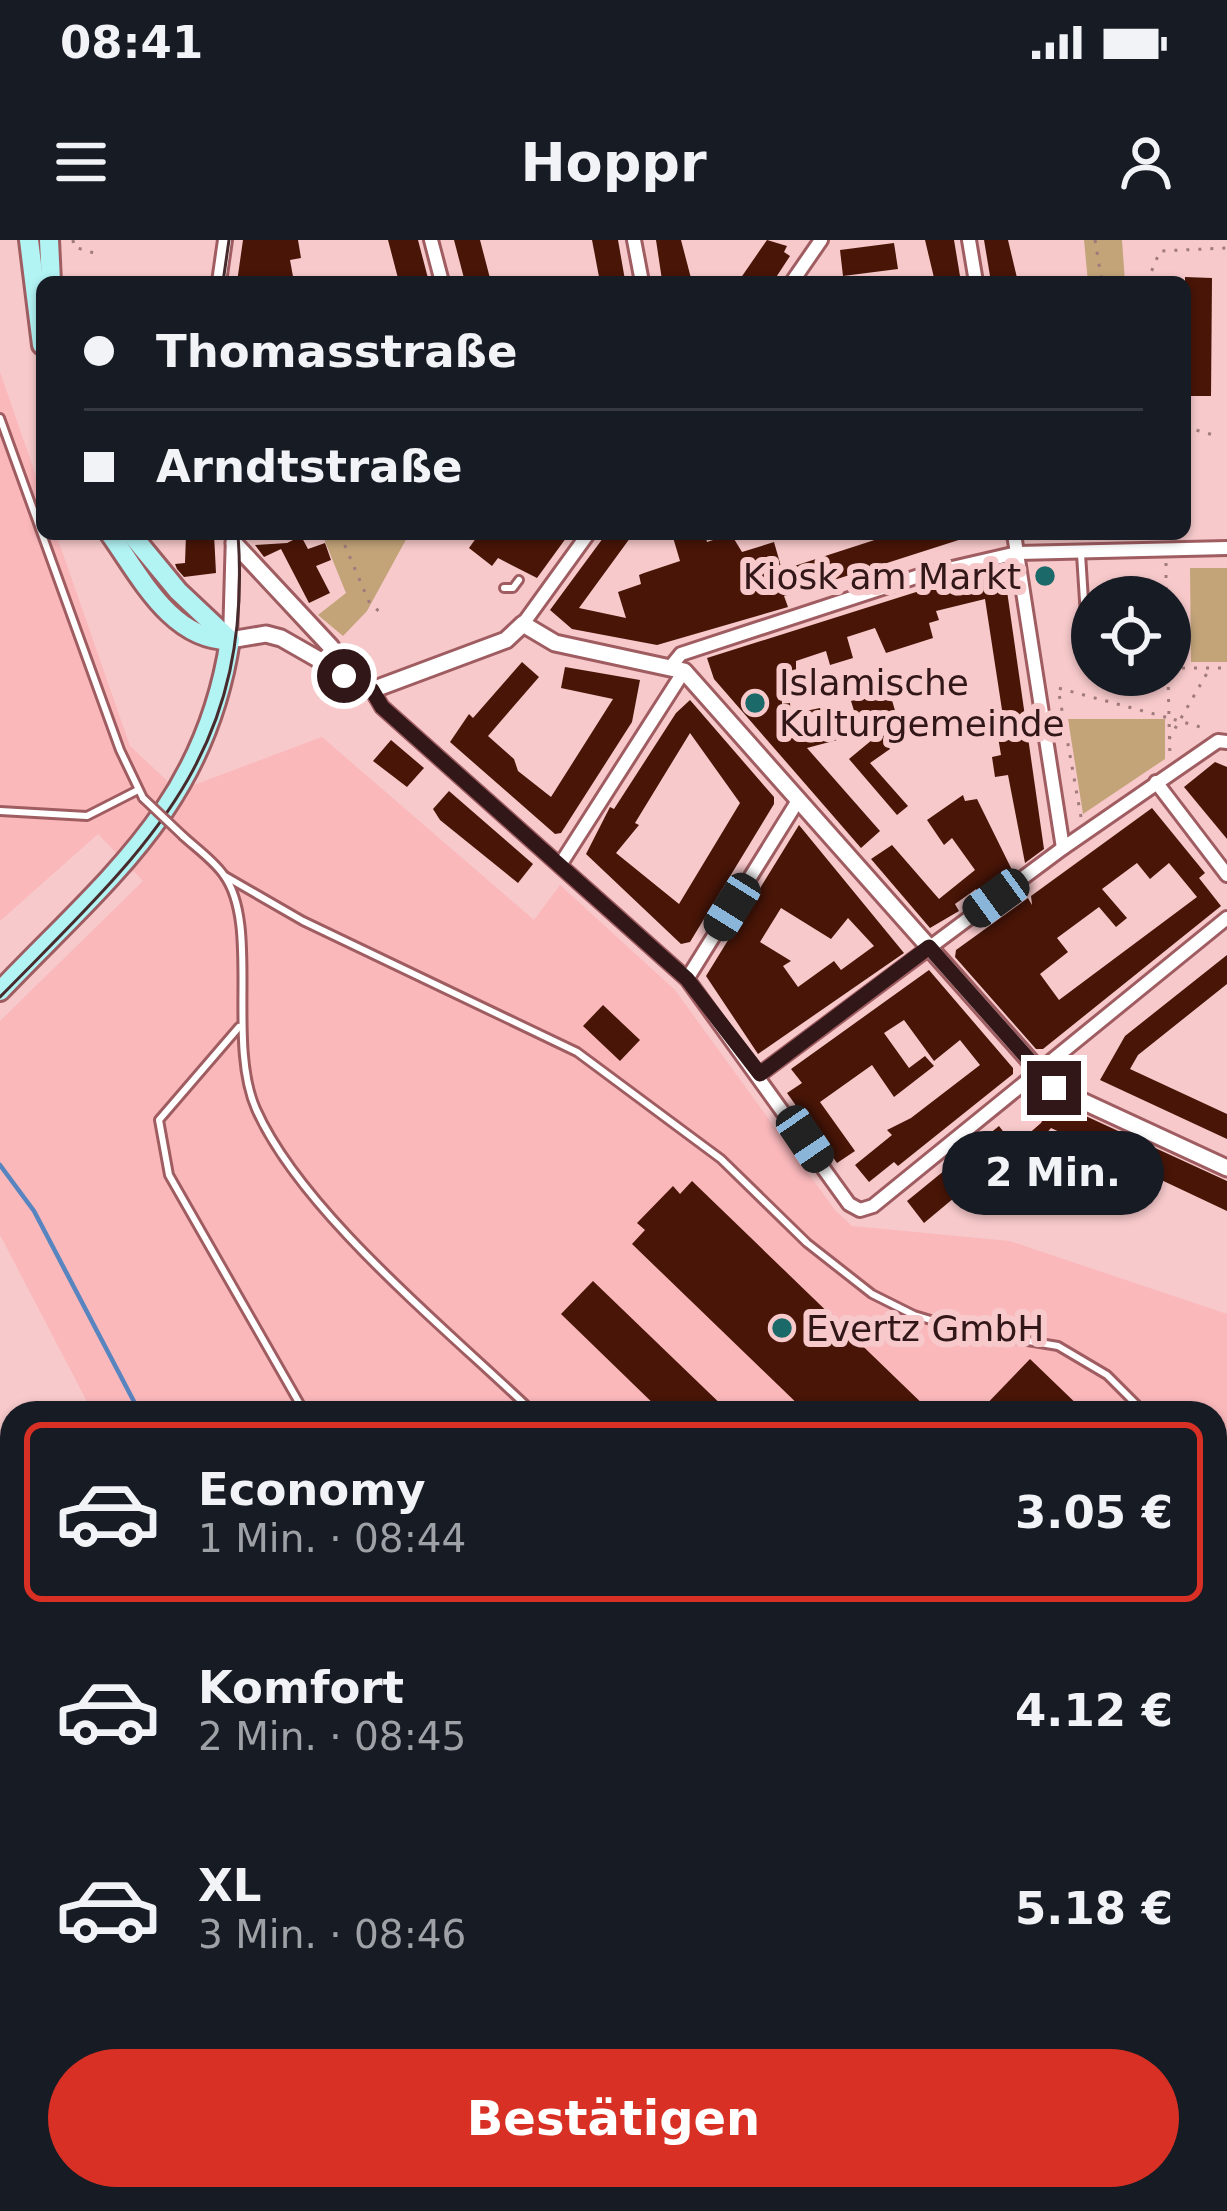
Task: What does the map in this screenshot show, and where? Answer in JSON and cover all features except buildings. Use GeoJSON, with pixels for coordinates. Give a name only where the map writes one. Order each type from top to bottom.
{"type":"FeatureCollection","features":[{"type":"Feature","properties":{"kind":"main road"},"geometry":{"type":"LineString","coordinates":[[29,240],[36,297]]}},
{"type":"Feature","properties":{"kind":"main road"},"geometry":{"type":"LineString","coordinates":[[50,240],[51,276]]}},
{"type":"Feature","properties":{"kind":"main road"},"geometry":{"type":"LineString","coordinates":[[114,540],[140,580],[193,633],[230,640]]}},
{"type":"Feature","properties":{"kind":"main road"},"geometry":{"type":"LineString","coordinates":[[136,540],[178,591],[230,640]]}},
{"type":"Feature","properties":{"kind":"main road"},"geometry":{"type":"LineString","coordinates":[[0,991],[167,811],[206,735],[230,640]]}},
{"type":"Feature","properties":{"kind":"street"},"geometry":{"type":"LineString","coordinates":[[220,276],[225,240]]}},
{"type":"Feature","properties":{"kind":"street"},"geometry":{"type":"LineString","coordinates":[[430,240],[440,276]]}},
{"type":"Feature","properties":{"kind":"street"},"geometry":{"type":"LineString","coordinates":[[634,240],[641,276]]}},
{"type":"Feature","properties":{"kind":"street"},"geometry":{"type":"LineString","coordinates":[[796,276],[821,240]]}},
{"type":"Feature","properties":{"kind":"street"},"geometry":{"type":"LineString","coordinates":[[969,240],[975,276]]}},
{"type":"Feature","properties":{"kind":"street"},"geometry":{"type":"LineString","coordinates":[[234,540],[230,640],[266,634],[281,638],[372,690],[382,707],[687,979],[760,1074],[849,1204],[860,1210],[873,1206],[1227,918]]}},
{"type":"Feature","properties":{"kind":"street"},"geometry":{"type":"LineString","coordinates":[[236,540],[331,647],[335,670]]}},
{"type":"Feature","properties":{"kind":"street"},"geometry":{"type":"LineString","coordinates":[[372,690],[506,640],[523,624],[584,540]]}},
{"type":"Feature","properties":{"kind":"street"},"geometry":{"type":"LineString","coordinates":[[1015,540],[1063,848]]}},
{"type":"Feature","properties":{"kind":"street"},"geometry":{"type":"LineString","coordinates":[[560,865],[678,668],[680,654],[922,575],[1017,553],[1227,548]]}},
{"type":"Feature","properties":{"kind":"street"},"geometry":{"type":"LineString","coordinates":[[523,624],[555,643],[678,668],[1054,1088],[1227,1168]]}},
{"type":"Feature","properties":{"kind":"street"},"geometry":{"type":"LineString","coordinates":[[760,1074],[1063,848],[1222,742]]}},
{"type":"Feature","properties":{"kind":"street"},"geometry":{"type":"LineString","coordinates":[[1156,782],[1227,875]]}},
{"type":"Feature","properties":{"kind":"street"},"geometry":{"type":"LineString","coordinates":[[687,979],[799,799]]}},
{"type":"Feature","properties":{"kind":"lane"},"geometry":{"type":"LineString","coordinates":[[0,418],[36,514]]}},
{"type":"Feature","properties":{"kind":"lane"},"geometry":{"type":"LineString","coordinates":[[46,540],[141,794],[225,875],[303,921],[577,1052],[721,1160],[807,1243],[872,1294],[914,1315],[967,1331],[1058,1346],[1107,1375],[1133,1401]]}},
{"type":"Feature","properties":{"kind":"lane"},"geometry":{"type":"LineString","coordinates":[[1082,551],[1083,576]]}},
{"type":"Feature","properties":{"kind":"lane"},"geometry":{"type":"LineString","coordinates":[[504,588],[519,580]]}},
{"type":"Feature","properties":{"kind":"lane"},"geometry":{"type":"LineString","coordinates":[[0,812],[77,817],[141,794]]}},
{"type":"Feature","properties":{"kind":"lane"},"geometry":{"type":"LineString","coordinates":[[225,875],[238,914],[239,1027],[254,1105],[282,1159],[320,1205],[522,1401]]}},
{"type":"Feature","properties":{"kind":"lane"},"geometry":{"type":"LineString","coordinates":[[239,1027],[159,1120],[169,1175],[298,1401]]}},
{"type":"Feature","properties":{"kind":"path"},"geometry":{"type":"LineString","coordinates":[[74,240],[74,247],[97,254]]}},
{"type":"Feature","properties":{"kind":"path"},"geometry":{"type":"LineString","coordinates":[[1096,240],[1101,276]]}},
{"type":"Feature","properties":{"kind":"path"},"geometry":{"type":"LineString","coordinates":[[1150,276],[1160,251],[1227,248]]}},
{"type":"Feature","properties":{"kind":"path"},"geometry":{"type":"LineString","coordinates":[[1191,429],[1216,436]]}},
{"type":"Feature","properties":{"kind":"path"},"geometry":{"type":"LineString","coordinates":[[343,540],[370,604],[385,616]]}},
{"type":"Feature","properties":{"kind":"path"},"geometry":{"type":"LineString","coordinates":[[1166,549],[1166,576]]}},
{"type":"Feature","properties":{"kind":"path"},"geometry":{"type":"LineString","coordinates":[[1169,739],[1210,668]]}},
{"type":"Feature","properties":{"kind":"path"},"geometry":{"type":"LineString","coordinates":[[1191,670],[1227,668]]}},
{"type":"Feature","properties":{"kind":"path"},"geometry":{"type":"LineString","coordinates":[[1098,806],[1080,818],[1058,688],[1208,729],[1222,742]]}},
{"type":"Feature","properties":{"kind":"path"},"geometry":{"type":"LineString","coordinates":[[1169,696],[1170,773]]}},
{"type":"Feature","properties":{"kind":"shaded area"},"geometry":{"type":"Polygon","coordinates":[[[1084,240],[1122,240],[1125,276],[1087,276],[1084,240]]]}},
{"type":"Feature","properties":{"kind":"shaded area"},"geometry":{"type":"Polygon","coordinates":[[[0,372],[36,476],[36,540],[58,540],[130,746],[178,791],[322,737],[534,920],[560,885],[675,990],[835,1210],[852,1226],[1010,1241],[1227,1314],[1227,1401],[87,1401],[0,1235],[0,1021],[143,881],[98,834],[0,921],[0,372]]]}},
{"type":"Feature","properties":{"kind":"shaded area"},"geometry":{"type":"Polygon","coordinates":[[[324,540],[406,540],[367,611],[343,636],[318,615],[346,593],[324,540]]]}},
{"type":"Feature","properties":{"kind":"shaded area"},"geometry":{"type":"Polygon","coordinates":[[[1190,568],[1227,568],[1227,662],[1191,662],[1190,568]]]}},
{"type":"Feature","properties":{"kind":"shaded area"},"geometry":{"type":"Polygon","coordinates":[[[1068,719],[1165,719],[1165,759],[1083,814],[1068,719]]]}},
{"type":"Feature","properties":{"kind":"waterway"},"geometry":{"type":"LineString","coordinates":[[0,1165],[34,1211],[134,1401]]}},
{"type":"Feature","properties":{"kind":"tram line"},"geometry":{"type":"LineString","coordinates":[[224,276],[229,240]]}},
{"type":"Feature","properties":{"kind":"tram line"},"geometry":{"type":"LineString","coordinates":[[0,997],[100,895],[179,795],[207,740],[228,680],[238,612],[238,540]]}},
{"type":"Feature","properties":{"kind":"place","name":"Kiosk am Markt"},"geometry":{"type":"Point","coordinates":[1045,576]}},
{"type":"Feature","properties":{"kind":"place","name":"Islamische Kulturgemeinde"},"geometry":{"type":"Point","coordinates":[755,703]}},
{"type":"Feature","properties":{"kind":"place","name":"Evertz GmbH"},"geometry":{"type":"Point","coordinates":[782,1328]}},
{"type":"Feature","properties":{"kind":"route"},"geometry":{"type":"LineString","coordinates":[[344,676],[372,690],[382,707],[687,979],[760,1074],[929,947],[1054,1088]]}}]}
